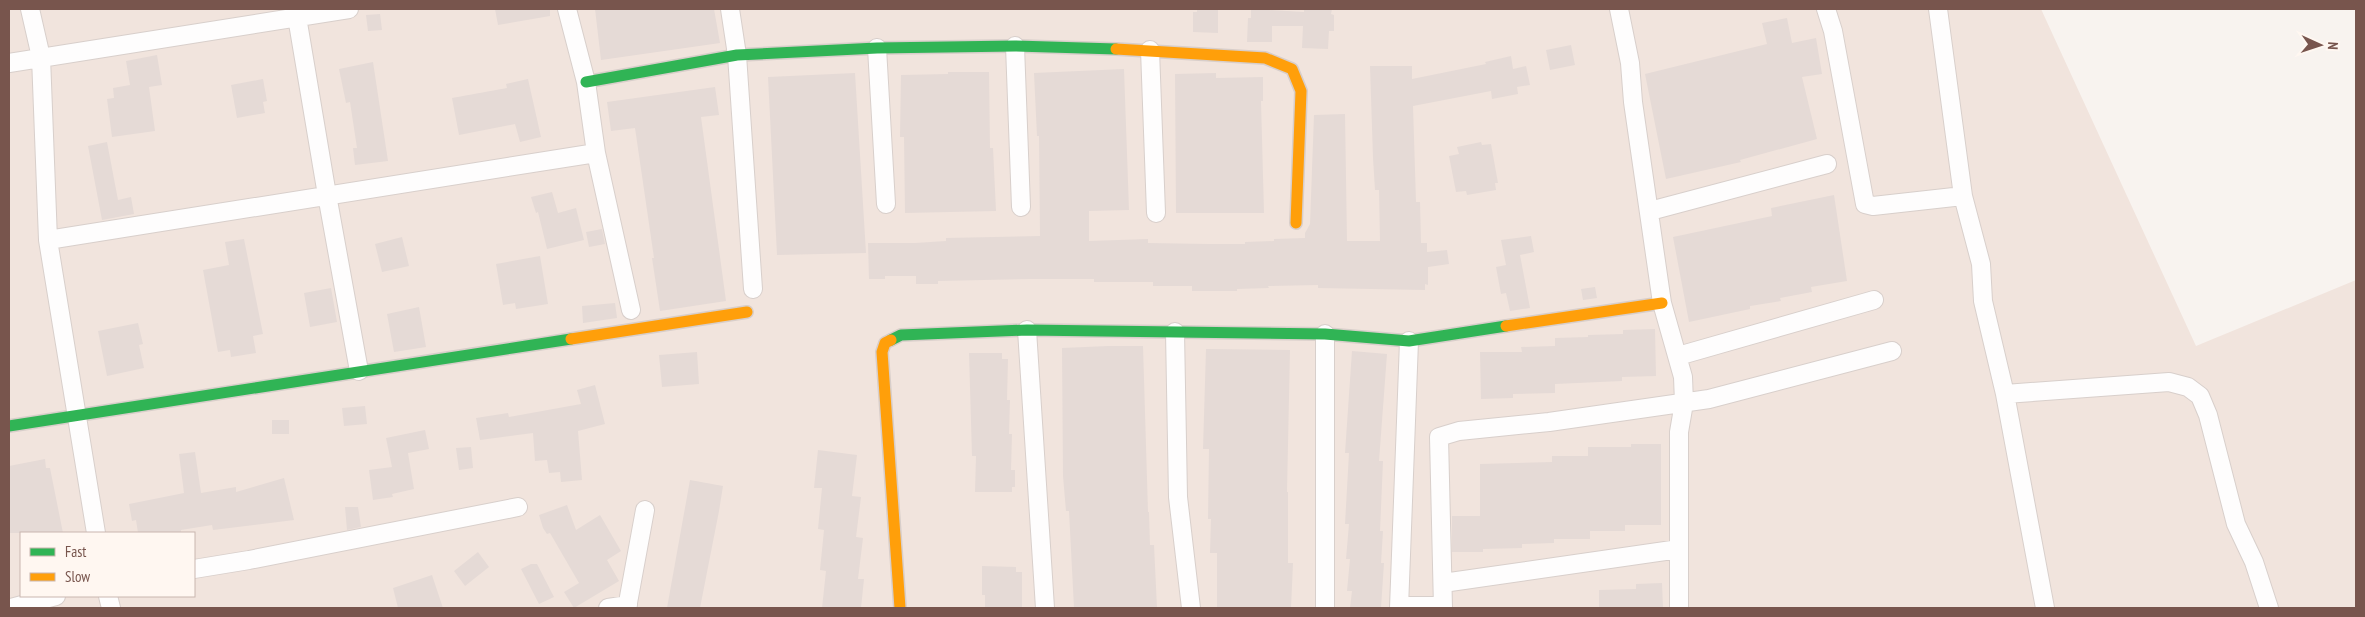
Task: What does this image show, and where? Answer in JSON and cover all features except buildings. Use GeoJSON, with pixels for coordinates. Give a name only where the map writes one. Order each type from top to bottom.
{"type":"FeatureCollection","features":[{"type":"Feature","properties":{"kind":"street"},"geometry":{"type":"LineString","coordinates":[[30,9],[41,57],[48,240],[96,532]]}},
{"type":"Feature","properties":{"kind":"street"},"geometry":{"type":"LineString","coordinates":[[9,63],[349,9]]}},
{"type":"Feature","properties":{"kind":"street"},"geometry":{"type":"LineString","coordinates":[[567,9],[586,82],[596,152],[631,310]]}},
{"type":"Feature","properties":{"kind":"street"},"geometry":{"type":"LineString","coordinates":[[730,9],[737,55],[753,289]]}},
{"type":"Feature","properties":{"kind":"street"},"geometry":{"type":"LineString","coordinates":[[1619,9],[1630,63],[1632,102],[1650,211],[1662,303],[1683,376],[1684,403],[1679,432],[1679,608]]}},
{"type":"Feature","properties":{"kind":"street"},"geometry":{"type":"LineString","coordinates":[[1826,9],[1833,31],[1865,204],[1872,206],[1963,196]]}},
{"type":"Feature","properties":{"kind":"street"},"geometry":{"type":"LineString","coordinates":[[1938,9],[1963,196],[1981,264],[1983,301],[2005,394],[2045,608]]}},
{"type":"Feature","properties":{"kind":"street"},"geometry":{"type":"LineString","coordinates":[[297,17],[326,195],[359,371]]}},
{"type":"Feature","properties":{"kind":"street"},"geometry":{"type":"LineString","coordinates":[[586,82],[737,55],[877,48],[1015,46],[1150,50],[1265,58],[1292,70],[1301,90],[1296,223]]}},
{"type":"Feature","properties":{"kind":"street"},"geometry":{"type":"LineString","coordinates":[[1015,46],[1021,207]]}},
{"type":"Feature","properties":{"kind":"street"},"geometry":{"type":"LineString","coordinates":[[877,48],[886,204]]}},
{"type":"Feature","properties":{"kind":"street"},"geometry":{"type":"LineString","coordinates":[[1150,50],[1156,213]]}},
{"type":"Feature","properties":{"kind":"street"},"geometry":{"type":"LineString","coordinates":[[48,240],[596,152]]}},
{"type":"Feature","properties":{"kind":"street"},"geometry":{"type":"LineString","coordinates":[[1650,211],[1826,164]]}},
{"type":"Feature","properties":{"kind":"street"},"geometry":{"type":"LineString","coordinates":[[1678,356],[1874,300]]}},
{"type":"Feature","properties":{"kind":"street"},"geometry":{"type":"LineString","coordinates":[[900,608],[882,352],[885,343],[901,335],[1027,330],[1325,334],[1409,341],[1662,303]]}},
{"type":"Feature","properties":{"kind":"street"},"geometry":{"type":"LineString","coordinates":[[9,426],[747,312]]}},
{"type":"Feature","properties":{"kind":"street"},"geometry":{"type":"LineString","coordinates":[[1027,330],[1045,608]]}},
{"type":"Feature","properties":{"kind":"street"},"geometry":{"type":"LineString","coordinates":[[1175,332],[1178,497],[1191,608]]}},
{"type":"Feature","properties":{"kind":"street"},"geometry":{"type":"LineString","coordinates":[[1325,334],[1325,608]]}},
{"type":"Feature","properties":{"kind":"street"},"geometry":{"type":"LineString","coordinates":[[1409,341],[1399,607],[1443,607],[1439,437],[1459,431],[1549,422],[1684,403],[1737,393],[1892,350]]}},
{"type":"Feature","properties":{"kind":"street"},"geometry":{"type":"LineString","coordinates":[[2005,394],[2170,382],[2188,387],[2200,396],[2208,415],[2236,524],[2254,562],[2269,608]]}},
{"type":"Feature","properties":{"kind":"street"},"geometry":{"type":"LineString","coordinates":[[195,568],[249,560],[518,507]]}},
{"type":"Feature","properties":{"kind":"street"},"geometry":{"type":"LineString","coordinates":[[608,608],[628,607],[645,510]]}},
{"type":"Feature","properties":{"kind":"street"},"geometry":{"type":"LineString","coordinates":[[1443,583],[1679,548]]}},
{"type":"Feature","properties":{"kind":"street"},"geometry":{"type":"LineString","coordinates":[[11,608],[52,597]]}},
{"type":"Feature","properties":{"kind":"shaded area"},"geometry":{"type":"Polygon","coordinates":[[[9,9],[2041,9],[2196,346],[2356,280],[2356,608],[9,608],[9,9]]]}},
{"type":"Feature","properties":{"kind":"traffic: fast"},"geometry":{"type":"LineString","coordinates":[[586,82],[737,55],[877,48],[1015,46],[1116,49]]}},
{"type":"Feature","properties":{"kind":"traffic: fast"},"geometry":{"type":"LineString","coordinates":[[891,340],[901,335],[1027,330],[1325,334],[1409,341],[1506,326]]}},
{"type":"Feature","properties":{"kind":"traffic: fast"},"geometry":{"type":"LineString","coordinates":[[9,426],[571,339]]}},
{"type":"Feature","properties":{"kind":"traffic: slow"},"geometry":{"type":"LineString","coordinates":[[1116,49],[1265,58],[1292,69],[1301,91],[1296,223]]}},
{"type":"Feature","properties":{"kind":"traffic: slow"},"geometry":{"type":"LineString","coordinates":[[1506,326],[1662,303]]}},
{"type":"Feature","properties":{"kind":"traffic: slow"},"geometry":{"type":"LineString","coordinates":[[571,339],[747,312]]}},
{"type":"Feature","properties":{"kind":"traffic: slow"},"geometry":{"type":"LineString","coordinates":[[891,340],[885,343],[882,352],[900,608]]}}]}
